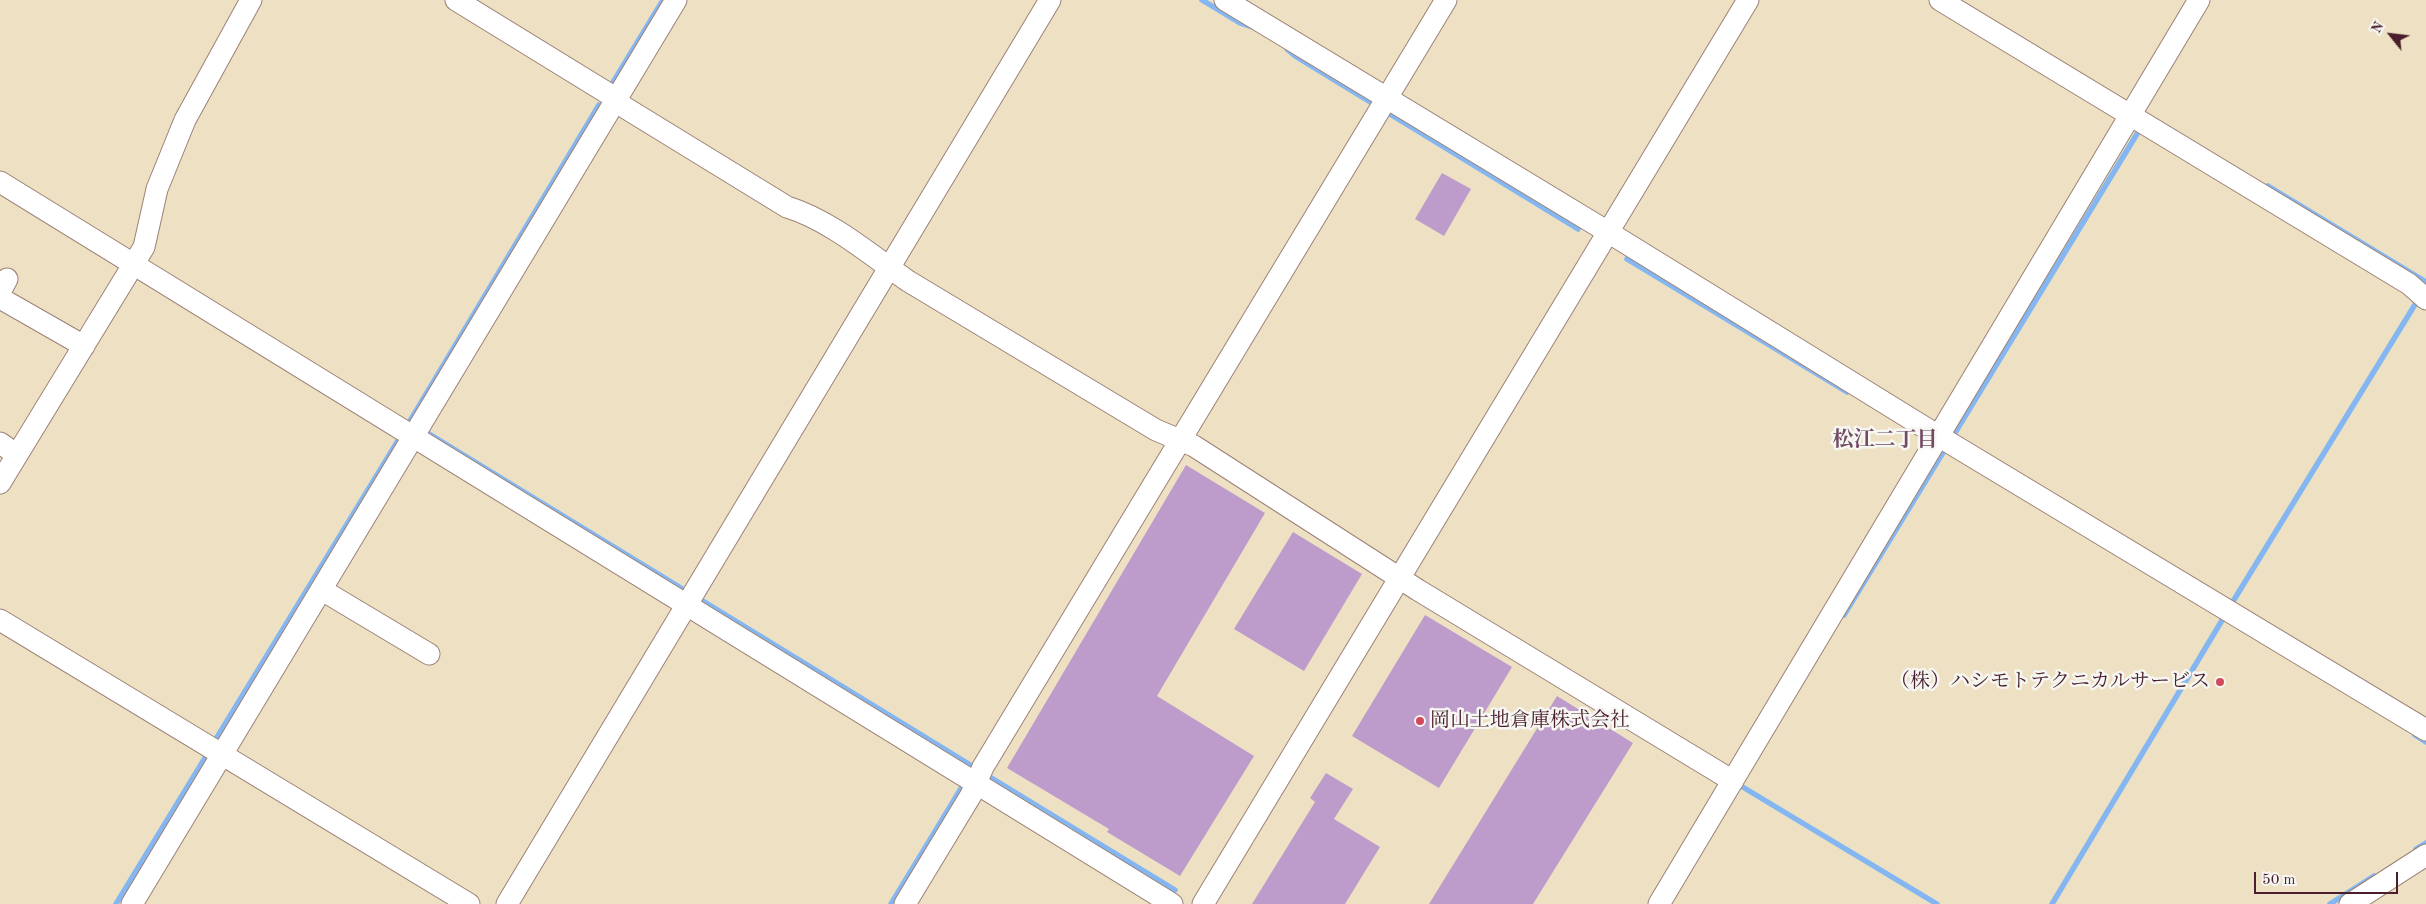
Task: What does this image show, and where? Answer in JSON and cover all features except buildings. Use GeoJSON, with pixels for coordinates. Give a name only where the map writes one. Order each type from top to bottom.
{"type":"FeatureCollection","features":[{"type":"Feature","properties":{"kind":"street"},"geometry":{"type":"LineString","coordinates":[[0,483],[9,449],[84,346],[144,247],[157,189],[185,120],[251,0]]}},
{"type":"Feature","properties":{"kind":"street"},"geometry":{"type":"LineString","coordinates":[[456,0],[787,207],[802,212],[876,257],[889,268],[1173,437],[1194,446],[1399,578],[1733,781]]}},
{"type":"Feature","properties":{"kind":"street"},"geometry":{"type":"LineString","coordinates":[[132,904],[676,0]]}},
{"type":"Feature","properties":{"kind":"street"},"geometry":{"type":"LineString","coordinates":[[507,904],[1050,0]]}},
{"type":"Feature","properties":{"kind":"street"},"geometry":{"type":"LineString","coordinates":[[1225,0],[1380,100],[1608,232],[1940,442],[2426,730]]}},
{"type":"Feature","properties":{"kind":"street"},"geometry":{"type":"LineString","coordinates":[[905,904],[971,795],[974,776],[1173,437],[1380,100],[1446,0]]}},
{"type":"Feature","properties":{"kind":"street"},"geometry":{"type":"LineString","coordinates":[[1203,904],[1748,0]]}},
{"type":"Feature","properties":{"kind":"street"},"geometry":{"type":"LineString","coordinates":[[1940,0],[2422,295]]}},
{"type":"Feature","properties":{"kind":"street"},"geometry":{"type":"LineString","coordinates":[[1658,904],[1940,442],[2199,0]]}},
{"type":"Feature","properties":{"kind":"street"},"geometry":{"type":"LineString","coordinates":[[0,182],[414,436],[686,607],[974,776],[1172,904]]}},
{"type":"Feature","properties":{"kind":"street"},"geometry":{"type":"LineString","coordinates":[[2,290],[84,346]]}},
{"type":"Feature","properties":{"kind":"street"},"geometry":{"type":"LineString","coordinates":[[322,590],[429,654]]}},
{"type":"Feature","properties":{"kind":"street"},"geometry":{"type":"LineString","coordinates":[[0,620],[470,904]]}},
{"type":"Feature","properties":{"kind":"street"},"geometry":{"type":"LineString","coordinates":[[2350,904],[2426,856]]}},
{"type":"Feature","properties":{"kind":"waterway"},"geometry":{"type":"LineString","coordinates":[[612,84],[663,0]]}},
{"type":"Feature","properties":{"kind":"waterway"},"geometry":{"type":"LineString","coordinates":[[1202,0],[1240,23],[1252,27]]}},
{"type":"Feature","properties":{"kind":"waterway"},"geometry":{"type":"LineString","coordinates":[[1287,49],[1295,56],[1578,229]]}},
{"type":"Feature","properties":{"kind":"waterway"},"geometry":{"type":"LineString","coordinates":[[407,426],[599,105]]}},
{"type":"Feature","properties":{"kind":"waterway"},"geometry":{"type":"LineString","coordinates":[[1844,615],[2140,129]]}},
{"type":"Feature","properties":{"kind":"waterway"},"geometry":{"type":"LineString","coordinates":[[2268,186],[2426,282]]}},
{"type":"Feature","properties":{"kind":"waterway"},"geometry":{"type":"LineString","coordinates":[[1627,259],[1847,392]]}},
{"type":"Feature","properties":{"kind":"waterway"},"geometry":{"type":"LineString","coordinates":[[2232,603],[2419,298]]}},
{"type":"Feature","properties":{"kind":"waterway"},"geometry":{"type":"LineString","coordinates":[[426,432],[681,588]]}},
{"type":"Feature","properties":{"kind":"waterway"},"geometry":{"type":"LineString","coordinates":[[216,739],[399,439]]}},
{"type":"Feature","properties":{"kind":"waterway"},"geometry":{"type":"LineString","coordinates":[[703,601],[977,769]]}},
{"type":"Feature","properties":{"kind":"waterway"},"geometry":{"type":"LineString","coordinates":[[2052,904],[2224,617]]}},
{"type":"Feature","properties":{"kind":"waterway"},"geometry":{"type":"LineString","coordinates":[[2415,735],[2426,742]]}},
{"type":"Feature","properties":{"kind":"waterway"},"geometry":{"type":"LineString","coordinates":[[116,904],[205,758]]}},
{"type":"Feature","properties":{"kind":"waterway"},"geometry":{"type":"LineString","coordinates":[[985,774],[1175,890]]}},
{"type":"Feature","properties":{"kind":"waterway"},"geometry":{"type":"LineString","coordinates":[[891,904],[965,782]]}},
{"type":"Feature","properties":{"kind":"waterway"},"geometry":{"type":"LineString","coordinates":[[1741,786],[1937,904]]}},
{"type":"Feature","properties":{"kind":"waterway"},"geometry":{"type":"LineString","coordinates":[[2416,849],[2426,843]]}},
{"type":"Feature","properties":{"kind":"waterway"},"geometry":{"type":"LineString","coordinates":[[2330,904],[2374,876]]}},
{"type":"Feature","properties":{"kind":"place","name":"（株）ハシモトテクニカルサービス"},"geometry":{"type":"Point","coordinates":[2220,682]}},
{"type":"Feature","properties":{"kind":"place","name":"岡山土地倉庫株式会社"},"geometry":{"type":"Point","coordinates":[1420,721]}},
{"type":"Feature","properties":{"kind":"district","name":"松江二丁目"},"geometry":{"type":"Point","coordinates":[1885,440]}}]}
